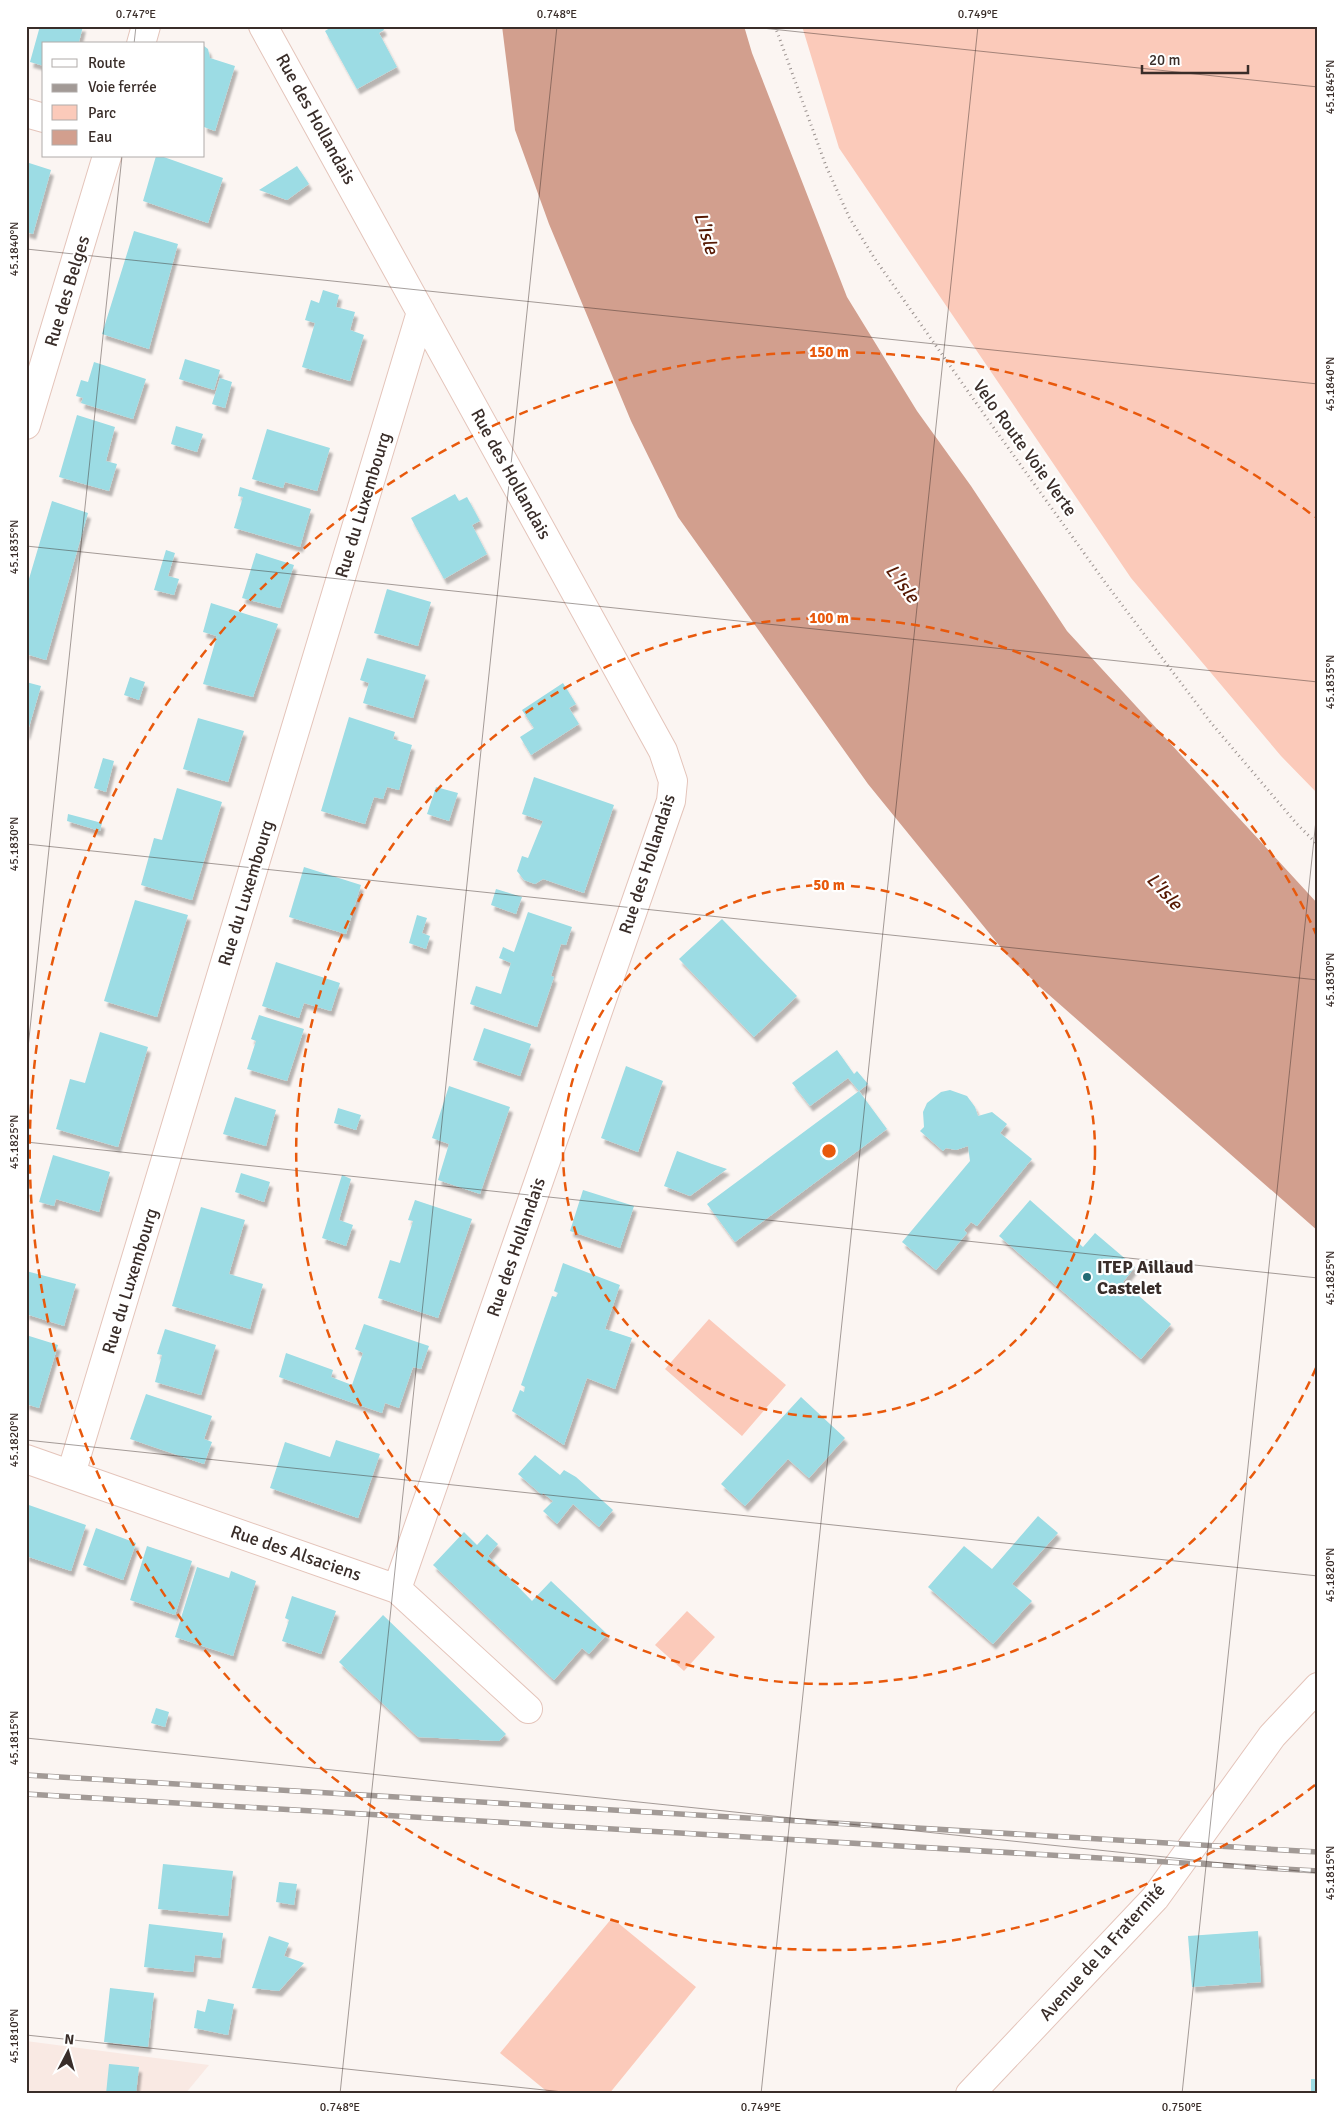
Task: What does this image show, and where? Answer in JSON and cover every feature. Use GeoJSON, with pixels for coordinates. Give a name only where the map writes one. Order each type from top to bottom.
{"type":"FeatureCollection","features":[{"type":"Feature","properties":{"kind":"street"},"geometry":{"type":"LineString","coordinates":[[142,42],[146,26]]}},
{"type":"Feature","properties":{"kind":"street","name":"Rue des Hollandais"},"geometry":{"type":"LineString","coordinates":[[264,26],[663,751],[673,781],[671,801],[397,1589]]}},
{"type":"Feature","properties":{"kind":"street"},"geometry":{"type":"LineString","coordinates":[[26,113],[42,117]]}},
{"type":"Feature","properties":{"kind":"street","name":"Rue des Belges"},"geometry":{"type":"LineString","coordinates":[[26,425],[106,158]]}},
{"type":"Feature","properties":{"kind":"street","name":"Rue du Luxembourg"},"geometry":{"type":"LineString","coordinates":[[72,1474],[421,312]]}},
{"type":"Feature","properties":{"kind":"street","name":"Rue des Alsaciens"},"geometry":{"type":"LineString","coordinates":[[26,1459],[397,1589],[528,1709]]}},
{"type":"Feature","properties":{"kind":"street","name":"Avenue de la Fraternité"},"geometry":{"type":"LineString","coordinates":[[970,2094],[1155,1898],[1272,1736],[1318,1687]]}},
{"type":"Feature","properties":{"kind":"path","name":"Velo Route Voie Verte"},"geometry":{"type":"LineString","coordinates":[[775,26],[826,166],[849,217],[875,259],[1096,569],[1206,716],[1296,824],[1318,846]]}},
{"type":"Feature","properties":{"kind":"shaded area"},"geometry":{"type":"Polygon","coordinates":[[[26,2041],[209,2065],[185,2094],[26,2094],[26,2041]]]}},
{"type":"Feature","properties":{"kind":"green space"},"geometry":{"type":"Polygon","coordinates":[[[802,26],[1318,26],[1318,794],[1281,756],[1131,578],[839,148],[802,26]]]}},
{"type":"Feature","properties":{"kind":"green space"},"geometry":{"type":"Polygon","coordinates":[[[709,1319],[786,1385],[742,1436],[665,1369],[709,1319]]]}},
{"type":"Feature","properties":{"kind":"green space"},"geometry":{"type":"Polygon","coordinates":[[[687,1611],[715,1637],[684,1671],[655,1645],[687,1611]]]}},
{"type":"Feature","properties":{"kind":"green space"},"geometry":{"type":"Polygon","coordinates":[[[612,1918],[696,1987],[609,2094],[550,2094],[500,2053],[612,1918]]]}},
{"type":"Feature","properties":{"kind":"water","name":"L'Isle"},"geometry":{"type":"Polygon","coordinates":[[[502,26],[744,26],[752,53],[847,297],[917,411],[971,486],[1067,631],[1318,904],[1318,1231],[1040,987],[1007,955],[868,784],[678,517],[631,421],[549,224],[515,130],[502,26]]]}},
{"type":"Feature","properties":{"kind":"building"},"geometry":{"type":"Polygon","coordinates":[[[40,26],[83,26],[79,42],[42,42],[42,65],[30,62],[40,26]]]}},
{"type":"Feature","properties":{"kind":"building"},"geometry":{"type":"Polygon","coordinates":[[[333,26],[382,26],[384,30],[379,33],[397,67],[357,89],[325,31],[333,26]]]}},
{"type":"Feature","properties":{"kind":"building"},"geometry":{"type":"Polygon","coordinates":[[[205,47],[208,49],[210,58],[235,66],[215,131],[205,127],[205,47]]]}},
{"type":"Feature","properties":{"kind":"building"},"geometry":{"type":"Polygon","coordinates":[[[155,158],[167,158],[223,178],[208,223],[143,201],[155,158]]]}},
{"type":"Feature","properties":{"kind":"building"},"geometry":{"type":"Polygon","coordinates":[[[26,162],[51,170],[33,234],[26,232],[26,162]]]}},
{"type":"Feature","properties":{"kind":"building"},"geometry":{"type":"Polygon","coordinates":[[[297,166],[309,184],[287,200],[259,190],[297,166]]]}},
{"type":"Feature","properties":{"kind":"building"},"geometry":{"type":"Polygon","coordinates":[[[134,231],[178,244],[149,349],[102,334],[134,231]]]}},
{"type":"Feature","properties":{"kind":"building"},"geometry":{"type":"Polygon","coordinates":[[[323,290],[339,295],[336,307],[355,312],[350,330],[364,335],[350,381],[302,367],[315,323],[305,320],[311,300],[319,303],[323,290]]]}},
{"type":"Feature","properties":{"kind":"building"},"geometry":{"type":"Polygon","coordinates":[[[185,359],[220,370],[214,390],[179,379],[185,359]]]}},
{"type":"Feature","properties":{"kind":"building"},"geometry":{"type":"Polygon","coordinates":[[[94,362],[146,379],[133,419],[81,403],[83,398],[76,396],[81,380],[88,382],[94,362]]]}},
{"type":"Feature","properties":{"kind":"building"},"geometry":{"type":"Polygon","coordinates":[[[220,378],[232,382],[225,408],[212,404],[220,378]]]}},
{"type":"Feature","properties":{"kind":"building"},"geometry":{"type":"Polygon","coordinates":[[[77,415],[115,427],[106,461],[117,464],[109,491],[59,477],[77,415]]]}},
{"type":"Feature","properties":{"kind":"building"},"geometry":{"type":"Polygon","coordinates":[[[176,426],[203,434],[197,452],[171,444],[176,426]]]}},
{"type":"Feature","properties":{"kind":"building"},"geometry":{"type":"Polygon","coordinates":[[[267,429],[330,448],[317,491],[285,482],[283,488],[252,479],[267,429]]]}},
{"type":"Feature","properties":{"kind":"building"},"geometry":{"type":"Polygon","coordinates":[[[240,487],[311,509],[300,547],[234,528],[243,497],[238,496],[240,487]]]}},
{"type":"Feature","properties":{"kind":"building"},"geometry":{"type":"Polygon","coordinates":[[[455,494],[459,501],[467,497],[480,521],[472,525],[487,554],[444,579],[411,518],[455,494]]]}},
{"type":"Feature","properties":{"kind":"building"},"geometry":{"type":"Polygon","coordinates":[[[52,501],[88,513],[46,660],[26,654],[26,589],[52,501]]]}},
{"type":"Feature","properties":{"kind":"building"},"geometry":{"type":"Polygon","coordinates":[[[166,550],[175,553],[168,576],[179,579],[174,595],[154,590],[166,550]]]}},
{"type":"Feature","properties":{"kind":"building"},"geometry":{"type":"Polygon","coordinates":[[[256,553],[294,565],[280,608],[242,598],[256,553]]]}},
{"type":"Feature","properties":{"kind":"building"},"geometry":{"type":"Polygon","coordinates":[[[387,589],[431,602],[418,646],[374,633],[387,589]]]}},
{"type":"Feature","properties":{"kind":"building"},"geometry":{"type":"Polygon","coordinates":[[[211,603],[278,624],[253,697],[203,684],[217,636],[203,632],[211,603]]]}},
{"type":"Feature","properties":{"kind":"building"},"geometry":{"type":"Polygon","coordinates":[[[367,658],[426,675],[413,718],[363,703],[369,683],[360,680],[367,658]]]}},
{"type":"Feature","properties":{"kind":"building"},"geometry":{"type":"Polygon","coordinates":[[[130,677],[145,682],[139,700],[124,695],[130,677]]]}},
{"type":"Feature","properties":{"kind":"building"},"geometry":{"type":"Polygon","coordinates":[[[26,682],[41,686],[27,734],[26,734],[26,682]]]}},
{"type":"Feature","properties":{"kind":"building"},"geometry":{"type":"Polygon","coordinates":[[[563,683],[576,704],[569,708],[579,724],[531,755],[520,737],[534,728],[522,710],[563,683]]]}},
{"type":"Feature","properties":{"kind":"building"},"geometry":{"type":"Polygon","coordinates":[[[349,717],[395,732],[393,739],[412,745],[399,790],[387,787],[383,799],[374,797],[365,824],[321,811],[349,717]]]}},
{"type":"Feature","properties":{"kind":"building"},"geometry":{"type":"Polygon","coordinates":[[[198,718],[244,731],[228,782],[183,769],[198,718]]]}},
{"type":"Feature","properties":{"kind":"building"},"geometry":{"type":"Polygon","coordinates":[[[103,758],[114,761],[106,792],[94,788],[103,758]]]}},
{"type":"Feature","properties":{"kind":"building"},"geometry":{"type":"Polygon","coordinates":[[[534,777],[614,805],[584,893],[543,879],[535,884],[524,880],[517,871],[522,856],[528,858],[543,821],[522,814],[534,777]]]}},
{"type":"Feature","properties":{"kind":"building"},"geometry":{"type":"Polygon","coordinates":[[[436,787],[458,793],[449,821],[427,814],[436,787]]]}},
{"type":"Feature","properties":{"kind":"building"},"geometry":{"type":"Polygon","coordinates":[[[177,788],[222,802],[192,900],[141,885],[154,838],[162,840],[177,788]]]}},
{"type":"Feature","properties":{"kind":"building"},"geometry":{"type":"Polygon","coordinates":[[[68,814],[102,823],[100,831],[67,821],[68,814]]]}},
{"type":"Feature","properties":{"kind":"building"},"geometry":{"type":"Polygon","coordinates":[[[304,867],[361,885],[346,934],[289,917],[304,867]]]}},
{"type":"Feature","properties":{"kind":"building"},"geometry":{"type":"Polygon","coordinates":[[[496,889],[522,897],[516,914],[491,905],[496,889]]]}},
{"type":"Feature","properties":{"kind":"building"},"geometry":{"type":"Polygon","coordinates":[[[135,900],[188,915],[157,1017],[104,1001],[135,900]]]}},
{"type":"Feature","properties":{"kind":"building"},"geometry":{"type":"Polygon","coordinates":[[[528,912],[572,927],[566,945],[561,944],[551,976],[554,977],[537,1027],[470,1004],[476,986],[501,994],[511,963],[499,958],[503,947],[514,952],[528,912]]]}},
{"type":"Feature","properties":{"kind":"building"},"geometry":{"type":"Polygon","coordinates":[[[417,915],[427,918],[422,933],[430,936],[426,949],[409,943],[417,915]]]}},
{"type":"Feature","properties":{"kind":"building"},"geometry":{"type":"Polygon","coordinates":[[[722,919],[797,996],[754,1037],[679,959],[722,919]]]}},
{"type":"Feature","properties":{"kind":"building"},"geometry":{"type":"Polygon","coordinates":[[[276,962],[340,983],[331,1011],[304,1003],[299,1018],[262,1006],[276,962]]]}},
{"type":"Feature","properties":{"kind":"building"},"geometry":{"type":"Polygon","coordinates":[[[259,1015],[304,1029],[287,1081],[247,1069],[256,1041],[251,1039],[259,1015]]]}},
{"type":"Feature","properties":{"kind":"building"},"geometry":{"type":"Polygon","coordinates":[[[484,1028],[531,1044],[520,1076],[473,1060],[484,1028]]]}},
{"type":"Feature","properties":{"kind":"building"},"geometry":{"type":"Polygon","coordinates":[[[100,1032],[148,1047],[118,1147],[56,1129],[70,1079],[85,1083],[100,1032]]]}},
{"type":"Feature","properties":{"kind":"building"},"geometry":{"type":"Polygon","coordinates":[[[837,1050],[854,1074],[857,1071],[868,1084],[859,1091],[848,1078],[810,1106],[792,1083],[837,1050]]]}},
{"type":"Feature","properties":{"kind":"building"},"geometry":{"type":"Polygon","coordinates":[[[626,1066],[663,1081],[638,1152],[601,1138],[626,1066]]]}},
{"type":"Feature","properties":{"kind":"building"},"geometry":{"type":"Polygon","coordinates":[[[449,1086],[510,1107],[480,1194],[438,1180],[449,1144],[432,1138],[449,1086]]]}},
{"type":"Feature","properties":{"kind":"building"},"geometry":{"type":"Polygon","coordinates":[[[950,1090],[967,1096],[975,1107],[978,1116],[992,1112],[1007,1124],[1000,1133],[1032,1159],[977,1226],[971,1222],[964,1230],[967,1233],[936,1270],[902,1242],[970,1161],[968,1146],[956,1150],[946,1148],[943,1151],[920,1131],[924,1127],[923,1112],[927,1103],[941,1092],[950,1090]]]}},
{"type":"Feature","properties":{"kind":"building"},"geometry":{"type":"Polygon","coordinates":[[[859,1091],[887,1129],[735,1242],[707,1204],[859,1091]]]}},
{"type":"Feature","properties":{"kind":"building"},"geometry":{"type":"Polygon","coordinates":[[[235,1097],[276,1110],[266,1146],[223,1134],[235,1097]]]}},
{"type":"Feature","properties":{"kind":"building"},"geometry":{"type":"Polygon","coordinates":[[[338,1108],[361,1115],[356,1130],[334,1123],[338,1108]]]}},
{"type":"Feature","properties":{"kind":"building"},"geometry":{"type":"Polygon","coordinates":[[[677,1151],[727,1169],[690,1196],[664,1186],[677,1151]]]}},
{"type":"Feature","properties":{"kind":"building"},"geometry":{"type":"Polygon","coordinates":[[[53,1155],[110,1172],[99,1212],[56,1199],[54,1206],[39,1202],[53,1155]]]}},
{"type":"Feature","properties":{"kind":"building"},"geometry":{"type":"Polygon","coordinates":[[[241,1173],[270,1182],[264,1202],[235,1192],[241,1173]]]}},
{"type":"Feature","properties":{"kind":"building"},"geometry":{"type":"Polygon","coordinates":[[[342,1175],[351,1179],[339,1220],[353,1225],[346,1246],[322,1238],[342,1175]]]}},
{"type":"Feature","properties":{"kind":"building"},"geometry":{"type":"Polygon","coordinates":[[[583,1190],[634,1206],[620,1248],[570,1231],[583,1190]]]}},
{"type":"Feature","properties":{"kind":"building"},"geometry":{"type":"Polygon","coordinates":[[[415,1200],[472,1219],[438,1318],[378,1298],[390,1260],[400,1263],[413,1221],[408,1220],[415,1200]]]}},
{"type":"Feature","properties":{"kind":"building"},"geometry":{"type":"Polygon","coordinates":[[[1030,1200],[1083,1247],[1095,1233],[1135,1267],[1123,1282],[1171,1324],[1141,1359],[999,1236],[1030,1200]]]}},
{"type":"Feature","properties":{"kind":"building"},"geometry":{"type":"Polygon","coordinates":[[[201,1207],[245,1220],[229,1274],[263,1284],[250,1329],[172,1306],[201,1207]]]}},
{"type":"Feature","properties":{"kind":"building"},"geometry":{"type":"Polygon","coordinates":[[[563,1263],[620,1285],[605,1329],[632,1338],[615,1389],[587,1378],[564,1445],[512,1411],[520,1390],[524,1392],[525,1387],[521,1385],[552,1296],[556,1297],[558,1293],[554,1291],[563,1263]]]}},
{"type":"Feature","properties":{"kind":"building"},"geometry":{"type":"Polygon","coordinates":[[[26,1271],[76,1284],[64,1326],[26,1314],[26,1271]]]}},
{"type":"Feature","properties":{"kind":"building"},"geometry":{"type":"Polygon","coordinates":[[[364,1324],[429,1346],[421,1369],[413,1367],[399,1408],[385,1403],[382,1413],[279,1377],[286,1353],[333,1370],[331,1377],[352,1385],[363,1353],[355,1349],[364,1324]]]}},
{"type":"Feature","properties":{"kind":"building"},"geometry":{"type":"Polygon","coordinates":[[[165,1329],[216,1345],[201,1395],[155,1382],[162,1355],[157,1354],[165,1329]]]}},
{"type":"Feature","properties":{"kind":"building"},"geometry":{"type":"Polygon","coordinates":[[[26,1335],[58,1345],[39,1408],[26,1404],[26,1335]]]}},
{"type":"Feature","properties":{"kind":"building"},"geometry":{"type":"Polygon","coordinates":[[[146,1394],[212,1416],[204,1439],[212,1442],[204,1464],[130,1439],[146,1394]]]}},
{"type":"Feature","properties":{"kind":"building"},"geometry":{"type":"Polygon","coordinates":[[[801,1397],[845,1438],[809,1478],[788,1459],[745,1506],[721,1484],[801,1397]]]}},
{"type":"Feature","properties":{"kind":"building"},"geometry":{"type":"Polygon","coordinates":[[[336,1440],[380,1454],[358,1518],[270,1488],[285,1442],[330,1457],[336,1440]]]}},
{"type":"Feature","properties":{"kind":"building"},"geometry":{"type":"Polygon","coordinates":[[[535,1455],[560,1475],[564,1470],[576,1477],[613,1510],[599,1527],[573,1504],[557,1524],[543,1511],[553,1501],[543,1493],[542,1495],[518,1474],[535,1455]]]}},
{"type":"Feature","properties":{"kind":"building"},"geometry":{"type":"Polygon","coordinates":[[[26,1504],[86,1525],[71,1571],[26,1556],[26,1504]]]}},
{"type":"Feature","properties":{"kind":"building"},"geometry":{"type":"Polygon","coordinates":[[[1038,1516],[1058,1533],[1012,1584],[1032,1601],[993,1644],[928,1587],[964,1546],[992,1569],[1038,1516]]]}},
{"type":"Feature","properties":{"kind":"building"},"geometry":{"type":"Polygon","coordinates":[[[96,1528],[136,1543],[123,1580],[83,1565],[96,1528]]]}},
{"type":"Feature","properties":{"kind":"building"},"geometry":{"type":"Polygon","coordinates":[[[464,1532],[477,1545],[487,1534],[498,1544],[488,1556],[532,1601],[551,1581],[607,1634],[589,1654],[582,1648],[554,1680],[433,1565],[464,1532]]]}},
{"type":"Feature","properties":{"kind":"building"},"geometry":{"type":"Polygon","coordinates":[[[147,1546],[192,1561],[175,1615],[130,1600],[147,1546]]]}},
{"type":"Feature","properties":{"kind":"building"},"geometry":{"type":"Polygon","coordinates":[[[197,1567],[229,1578],[231,1571],[256,1581],[233,1656],[175,1637],[197,1567]]]}},
{"type":"Feature","properties":{"kind":"building"},"geometry":{"type":"Polygon","coordinates":[[[292,1596],[336,1611],[321,1654],[282,1641],[289,1620],[285,1618],[292,1596]]]}},
{"type":"Feature","properties":{"kind":"building"},"geometry":{"type":"Polygon","coordinates":[[[383,1615],[506,1734],[499,1741],[418,1737],[339,1662],[383,1615]]]}},
{"type":"Feature","properties":{"kind":"building"},"geometry":{"type":"Polygon","coordinates":[[[156,1708],[169,1712],[165,1727],[151,1723],[156,1708]]]}},
{"type":"Feature","properties":{"kind":"building"},"geometry":{"type":"Polygon","coordinates":[[[163,1864],[233,1871],[228,1916],[158,1909],[163,1864]]]}},
{"type":"Feature","properties":{"kind":"building"},"geometry":{"type":"Polygon","coordinates":[[[279,1882],[297,1884],[294,1905],[276,1902],[279,1882]]]}},
{"type":"Feature","properties":{"kind":"building"},"geometry":{"type":"Polygon","coordinates":[[[149,1924],[223,1933],[220,1958],[195,1955],[193,1972],[144,1967],[149,1924]]]}},
{"type":"Feature","properties":{"kind":"building"},"geometry":{"type":"Polygon","coordinates":[[[1258,1931],[1261,1982],[1192,1987],[1188,1936],[1258,1931]]]}},
{"type":"Feature","properties":{"kind":"building"},"geometry":{"type":"Polygon","coordinates":[[[269,1936],[289,1943],[284,1956],[304,1963],[279,1991],[252,1988],[269,1936]]]}},
{"type":"Feature","properties":{"kind":"building"},"geometry":{"type":"Polygon","coordinates":[[[110,1988],[154,1993],[148,2047],[104,2042],[110,1988]]]}},
{"type":"Feature","properties":{"kind":"building"},"geometry":{"type":"Polygon","coordinates":[[[208,1999],[234,2004],[228,2035],[194,2028],[197,2010],[205,2012],[208,1999]]]}},
{"type":"Feature","properties":{"kind":"building"},"geometry":{"type":"Polygon","coordinates":[[[109,2064],[139,2067],[136,2094],[106,2094],[109,2064]]]}},
{"type":"Feature","properties":{"kind":"building"},"geometry":{"type":"Polygon","coordinates":[[[1311,2079],[1318,2079],[1318,2094],[1311,2094],[1311,2079]]]}},
{"type":"Feature","properties":{"kind":"railway"},"geometry":{"type":"LineString","coordinates":[[26,1775],[1318,1852]]}},
{"type":"Feature","properties":{"kind":"railway"},"geometry":{"type":"LineString","coordinates":[[26,1794],[1318,1871]]}},
{"type":"Feature","properties":{"kind":"place","name":"ITEP Aillaud Castelet"},"geometry":{"type":"Point","coordinates":[1087,1277]}}]}
